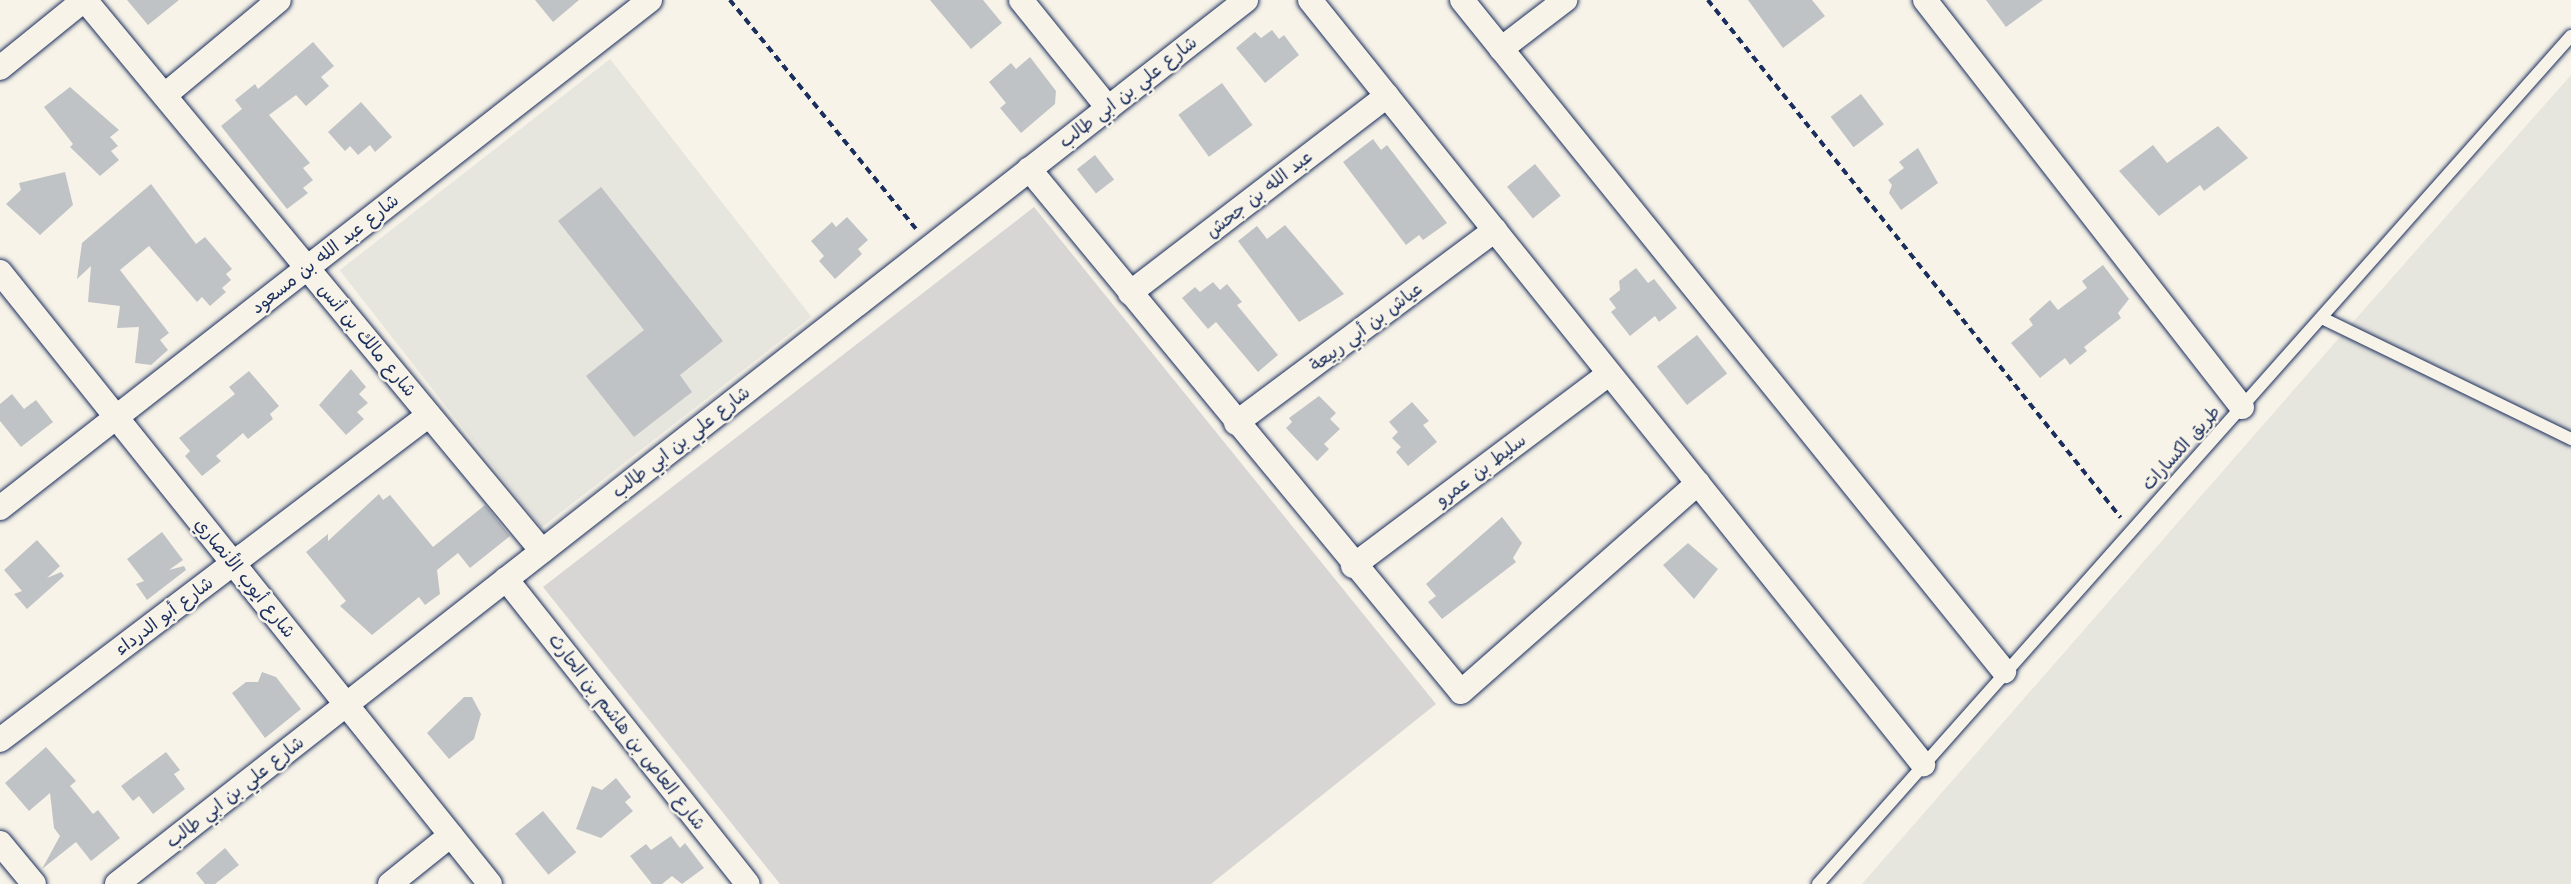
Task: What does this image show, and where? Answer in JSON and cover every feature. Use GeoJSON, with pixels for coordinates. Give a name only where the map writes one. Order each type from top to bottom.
{"type":"FeatureCollection","features":[{"type":"Feature","properties":{"kind":"street"},"geometry":{"type":"LineString","coordinates":[[0,68],[85,0]]}},
{"type":"Feature","properties":{"kind":"street","name":"شارع مالك بن أنس"},"geometry":{"type":"LineString","coordinates":[[85,0],[542,551]]}},
{"type":"Feature","properties":{"kind":"street"},"geometry":{"type":"LineString","coordinates":[[164,95],[279,0]]}},
{"type":"Feature","properties":{"kind":"street","name":"شارع عبد الله بن مسعود"},"geometry":{"type":"LineString","coordinates":[[0,508],[650,0]]}},
{"type":"Feature","properties":{"kind":"street"},"geometry":{"type":"LineString","coordinates":[[1021,0],[1108,108]]}},
{"type":"Feature","properties":{"kind":"street","name":"شارع علي بن ابي طالب"},"geometry":{"type":"LineString","coordinates":[[117,884],[1246,0]]}},
{"type":"Feature","properties":{"kind":"street"},"geometry":{"type":"LineString","coordinates":[[1310,0],[1923,764]]}},
{"type":"Feature","properties":{"kind":"street"},"geometry":{"type":"LineString","coordinates":[[1462,0],[2004,671]]}},
{"type":"Feature","properties":{"kind":"street"},"geometry":{"type":"LineString","coordinates":[[1501,49],[1565,0]]}},
{"type":"Feature","properties":{"kind":"street"},"geometry":{"type":"LineString","coordinates":[[1925,0],[2242,407]]}},
{"type":"Feature","properties":{"kind":"street","name":"عبد الله بن جحش"},"geometry":{"type":"LineString","coordinates":[[1130,293],[1387,96]]}},
{"type":"Feature","properties":{"kind":"street"},"geometry":{"type":"LineString","coordinates":[[1029,169],[1353,566],[1461,692],[1698,483]]}},
{"type":"Feature","properties":{"kind":"street","name":"عياش بن أبي ربيعة"},"geometry":{"type":"LineString","coordinates":[[1236,423],[1495,230]]}},
{"type":"Feature","properties":{"kind":"street","name":"شارع أيوب الأنصاري"},"geometry":{"type":"LineString","coordinates":[[0,271],[490,884]]}},
{"type":"Feature","properties":{"kind":"street","name":"سليط بن عمرو"},"geometry":{"type":"LineString","coordinates":[[1353,566],[1609,374]]}},
{"type":"Feature","properties":{"kind":"street","name":"شارع أبو الدرداء"},"geometry":{"type":"LineString","coordinates":[[0,740],[429,415]]}},
{"type":"Feature","properties":{"kind":"street","name":"شارع العاص بن هاشم بن الحارث"},"geometry":{"type":"LineString","coordinates":[[506,579],[748,884]]}},
{"type":"Feature","properties":{"kind":"street"},"geometry":{"type":"LineString","coordinates":[[390,884],[451,835]]}},
{"type":"Feature","properties":{"kind":"street"},"geometry":{"type":"LineString","coordinates":[[0,844],[34,884]]}},
{"type":"Feature","properties":{"kind":"lane","name":"طريق الكسارات"},"geometry":{"type":"LineString","coordinates":[[1818,884],[2004,671],[2324,319],[2571,36]]}},
{"type":"Feature","properties":{"kind":"lane"},"geometry":{"type":"LineString","coordinates":[[2324,319],[2571,439]]}},
{"type":"Feature","properties":{"kind":"path"},"geometry":{"type":"LineString","coordinates":[[730,0],[930,247]]}},
{"type":"Feature","properties":{"kind":"path"},"geometry":{"type":"LineString","coordinates":[[1707,0],[2131,530]]}},
{"type":"Feature","properties":{"kind":"shaded area"},"geometry":{"type":"Polygon","coordinates":[[[610,59],[811,317],[541,528],[340,270],[610,59]]]}},
{"type":"Feature","properties":{"kind":"shaded area"},"geometry":{"type":"Polygon","coordinates":[[[2571,75],[2571,884],[1862,884],[2346,330],[2571,75]]]}},
{"type":"Feature","properties":{"kind":"shaded area"},"geometry":{"type":"Polygon","coordinates":[[[1034,207],[1436,704],[1211,884],[780,884],[543,587],[1034,207]]]}},
{"type":"Feature","properties":{"kind":"building"},"geometry":{"type":"Polygon","coordinates":[[[127,0],[179,0],[148,25],[127,0]]]}},
{"type":"Feature","properties":{"kind":"building"},"geometry":{"type":"Polygon","coordinates":[[[535,0],[579,0],[553,22],[535,0]]]}},
{"type":"Feature","properties":{"kind":"building"},"geometry":{"type":"Polygon","coordinates":[[[930,0],[983,0],[1002,23],[971,49],[930,0]]]}},
{"type":"Feature","properties":{"kind":"building"},"geometry":{"type":"Polygon","coordinates":[[[1748,0],[1812,0],[1825,16],[1783,48],[1748,0]]]}},
{"type":"Feature","properties":{"kind":"building"},"geometry":{"type":"Polygon","coordinates":[[[1986,0],[2043,0],[2006,27],[1986,0]]]}},
{"type":"Feature","properties":{"kind":"building"},"geometry":{"type":"Polygon","coordinates":[[[1272,30],[1279,39],[1284,35],[1299,55],[1265,83],[1236,48],[1255,32],[1261,38],[1272,30]]]}},
{"type":"Feature","properties":{"kind":"building"},"geometry":{"type":"Polygon","coordinates":[[[313,42],[334,66],[321,77],[329,86],[306,106],[296,95],[269,115],[310,163],[303,168],[313,180],[303,188],[308,193],[287,209],[221,126],[242,109],[235,100],[255,84],[258,89],[313,42]]]}},
{"type":"Feature","properties":{"kind":"building"},"geometry":{"type":"Polygon","coordinates":[[[1030,57],[1056,91],[1055,104],[1021,133],[1000,108],[1006,103],[989,82],[1011,63],[1016,69],[1030,57]]]}},
{"type":"Feature","properties":{"kind":"building"},"geometry":{"type":"Polygon","coordinates":[[[1222,83],[1253,125],[1209,157],[1178,115],[1222,83]]]}},
{"type":"Feature","properties":{"kind":"building"},"geometry":{"type":"Polygon","coordinates":[[[70,87],[119,130],[110,137],[118,146],[111,151],[119,160],[100,176],[70,147],[73,144],[44,107],[70,87]]]}},
{"type":"Feature","properties":{"kind":"building"},"geometry":{"type":"Polygon","coordinates":[[[1861,94],[1884,124],[1854,147],[1831,117],[1861,94]]]}},
{"type":"Feature","properties":{"kind":"building"},"geometry":{"type":"Polygon","coordinates":[[[361,102],[392,137],[375,152],[370,145],[358,155],[350,146],[345,151],[328,132],[361,102]]]}},
{"type":"Feature","properties":{"kind":"building"},"geometry":{"type":"Polygon","coordinates":[[[2218,126],[2248,158],[2204,191],[2200,185],[2159,216],[2119,171],[2153,145],[2167,163],[2218,126]]]}},
{"type":"Feature","properties":{"kind":"building"},"geometry":{"type":"Polygon","coordinates":[[[1373,139],[1381,150],[1387,145],[1447,223],[1423,240],[1419,235],[1406,245],[1343,162],[1373,139]]]}},
{"type":"Feature","properties":{"kind":"building"},"geometry":{"type":"Polygon","coordinates":[[[1918,148],[1938,183],[1901,210],[1889,193],[1892,185],[1888,180],[1904,168],[1899,162],[1918,148]]]}},
{"type":"Feature","properties":{"kind":"building"},"geometry":{"type":"Polygon","coordinates":[[[1095,155],[1114,179],[1096,194],[1077,169],[1095,155]]]}},
{"type":"Feature","properties":{"kind":"building"},"geometry":{"type":"Polygon","coordinates":[[[1535,164],[1561,196],[1533,219],[1507,187],[1535,164]]]}},
{"type":"Feature","properties":{"kind":"building"},"geometry":{"type":"Polygon","coordinates":[[[65,172],[73,205],[40,235],[6,204],[21,190],[19,183],[65,172]]]}},
{"type":"Feature","properties":{"kind":"building"},"geometry":{"type":"Polygon","coordinates":[[[151,184],[196,244],[205,237],[232,269],[226,274],[231,280],[222,288],[226,292],[210,306],[202,297],[197,302],[149,246],[120,270],[169,333],[160,340],[168,350],[151,365],[135,363],[139,327],[117,328],[120,306],[88,302],[91,266],[77,279],[82,243],[151,184]]]}},
{"type":"Feature","properties":{"kind":"building"},"geometry":{"type":"Polygon","coordinates":[[[601,187],[723,341],[680,375],[692,392],[634,437],[586,376],[644,330],[558,221],[601,187]]]}},
{"type":"Feature","properties":{"kind":"building"},"geometry":{"type":"Polygon","coordinates":[[[847,217],[868,240],[858,249],[862,254],[835,279],[819,261],[824,256],[811,241],[832,222],[836,227],[847,217]]]}},
{"type":"Feature","properties":{"kind":"building"},"geometry":{"type":"Polygon","coordinates":[[[1285,225],[1344,294],[1299,322],[1238,241],[1257,226],[1267,239],[1285,225]]]}},
{"type":"Feature","properties":{"kind":"building"},"geometry":{"type":"Polygon","coordinates":[[[2103,265],[2129,299],[2118,313],[2121,318],[2084,347],[2087,351],[2070,365],[2065,358],[2040,378],[2011,343],[2033,325],[2029,319],[2050,300],[2058,310],[2087,288],[2082,281],[2103,265]]]}},
{"type":"Feature","properties":{"kind":"building"},"geometry":{"type":"Polygon","coordinates":[[[1636,268],[1648,283],[1654,279],[1677,308],[1659,322],[1655,316],[1630,336],[1611,312],[1616,308],[1609,299],[1620,290],[1619,281],[1636,268]]]}},
{"type":"Feature","properties":{"kind":"building"},"geometry":{"type":"Polygon","coordinates":[[[1213,282],[1220,290],[1227,284],[1242,302],[1237,305],[1278,355],[1258,372],[1216,322],[1208,329],[1182,298],[1195,287],[1200,292],[1213,282]]]}},
{"type":"Feature","properties":{"kind":"building"},"geometry":{"type":"Polygon","coordinates":[[[1697,335],[1727,374],[1687,405],[1657,366],[1697,335]]]}},
{"type":"Feature","properties":{"kind":"building"},"geometry":{"type":"Polygon","coordinates":[[[351,369],[366,387],[359,394],[368,403],[357,412],[364,419],[346,435],[319,405],[351,369]]]}},
{"type":"Feature","properties":{"kind":"building"},"geometry":{"type":"Polygon","coordinates":[[[249,371],[279,406],[270,414],[273,419],[248,439],[243,433],[216,456],[221,461],[202,476],[185,456],[190,451],[179,438],[235,394],[229,387],[249,371]]]}},
{"type":"Feature","properties":{"kind":"building"},"geometry":{"type":"Polygon","coordinates":[[[12,394],[24,409],[36,400],[53,422],[21,447],[0,421],[0,404],[12,394]]]}},
{"type":"Feature","properties":{"kind":"building"},"geometry":{"type":"Polygon","coordinates":[[[1319,396],[1336,413],[1330,419],[1340,429],[1324,444],[1329,449],[1317,461],[1286,428],[1292,422],[1289,418],[1319,396]]]}},
{"type":"Feature","properties":{"kind":"building"},"geometry":{"type":"Polygon","coordinates":[[[1412,402],[1429,421],[1423,425],[1437,442],[1408,466],[1396,452],[1401,447],[1392,438],[1398,432],[1389,422],[1412,402]]]}},
{"type":"Feature","properties":{"kind":"building"},"geometry":{"type":"Polygon","coordinates":[[[379,494],[383,500],[390,495],[433,547],[485,505],[510,536],[470,568],[458,553],[437,570],[440,594],[425,605],[419,597],[372,635],[340,606],[346,601],[306,552],[328,534],[328,541],[379,494]]]}},
{"type":"Feature","properties":{"kind":"building"},"geometry":{"type":"Polygon","coordinates":[[[1502,517],[1522,543],[1513,558],[1516,562],[1442,619],[1428,602],[1436,596],[1426,584],[1502,517]]]}},
{"type":"Feature","properties":{"kind":"building"},"geometry":{"type":"Polygon","coordinates":[[[162,532],[183,560],[169,570],[184,566],[186,570],[147,600],[136,584],[144,581],[127,559],[162,532]]]}},
{"type":"Feature","properties":{"kind":"building"},"geometry":{"type":"Polygon","coordinates":[[[37,540],[60,566],[47,578],[61,572],[64,576],[27,609],[14,594],[22,591],[4,570],[37,540]]]}},
{"type":"Feature","properties":{"kind":"building"},"geometry":{"type":"Polygon","coordinates":[[[1688,543],[1718,569],[1694,599],[1663,565],[1688,543]]]}},
{"type":"Feature","properties":{"kind":"building"},"geometry":{"type":"Polygon","coordinates":[[[262,672],[276,677],[301,709],[265,738],[232,693],[246,682],[258,682],[262,672]]]}},
{"type":"Feature","properties":{"kind":"building"},"geometry":{"type":"Polygon","coordinates":[[[464,697],[472,697],[481,714],[474,739],[449,759],[427,733],[464,697]]]}},
{"type":"Feature","properties":{"kind":"building"},"geometry":{"type":"Polygon","coordinates":[[[46,747],[76,781],[70,786],[93,814],[98,810],[120,838],[91,861],[76,842],[42,869],[60,836],[54,828],[50,793],[29,811],[5,783],[46,747]]]}},
{"type":"Feature","properties":{"kind":"building"},"geometry":{"type":"Polygon","coordinates":[[[166,752],[180,770],[174,774],[185,789],[153,814],[139,796],[133,801],[121,786],[166,752]]]}},
{"type":"Feature","properties":{"kind":"building"},"geometry":{"type":"Polygon","coordinates":[[[616,778],[631,797],[625,802],[633,811],[601,838],[576,829],[592,786],[602,790],[616,778]]]}},
{"type":"Feature","properties":{"kind":"building"},"geometry":{"type":"Polygon","coordinates":[[[543,811],[576,852],[548,875],[515,834],[543,811]]]}},
{"type":"Feature","properties":{"kind":"building"},"geometry":{"type":"Polygon","coordinates":[[[671,836],[680,848],[685,843],[704,868],[682,884],[672,876],[662,884],[652,884],[630,856],[646,844],[651,850],[671,836]]]}},
{"type":"Feature","properties":{"kind":"building"},"geometry":{"type":"Polygon","coordinates":[[[225,848],[239,865],[215,884],[205,884],[196,873],[225,848]]]}}]}
